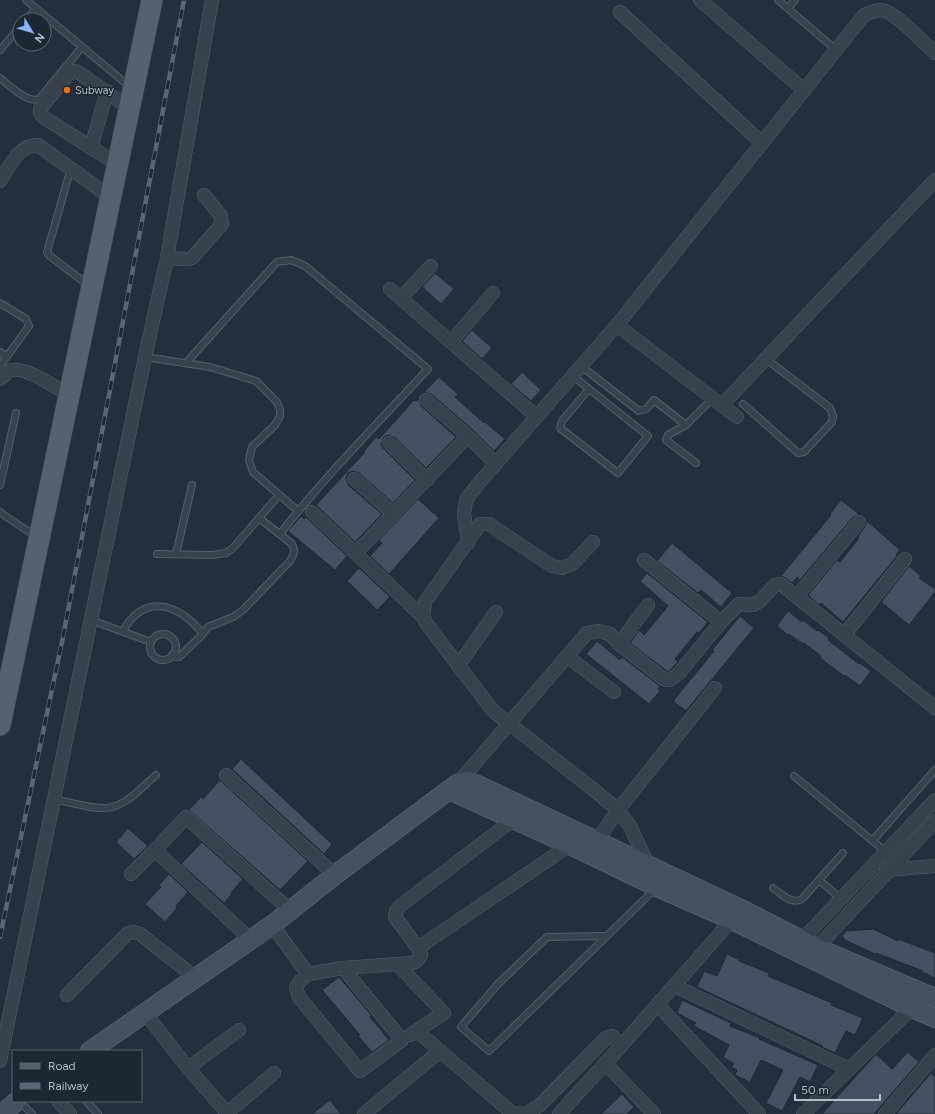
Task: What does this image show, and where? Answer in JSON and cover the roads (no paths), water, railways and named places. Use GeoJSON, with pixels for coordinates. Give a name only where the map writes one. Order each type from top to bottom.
{"type":"FeatureCollection","features":[{"type":"Feature","properties":{"kind":"main road"},"geometry":{"type":"LineString","coordinates":[[0,725],[152,0]]}},
{"type":"Feature","properties":{"kind":"street"},"geometry":{"type":"LineString","coordinates":[[0,1061],[145,357],[167,258],[212,0]]}},
{"type":"Feature","properties":{"kind":"street"},"geometry":{"type":"LineString","coordinates":[[700,0],[804,90]]}},
{"type":"Feature","properties":{"kind":"street"},"geometry":{"type":"LineString","coordinates":[[468,543],[464,514],[466,500],[536,417],[617,325],[864,15],[875,10],[885,11],[898,20],[935,53]]}},
{"type":"Feature","properties":{"kind":"street"},"geometry":{"type":"LineString","coordinates":[[620,12],[762,143]]}},
{"type":"Feature","properties":{"kind":"street"},"geometry":{"type":"LineString","coordinates":[[117,164],[43,117],[40,113],[40,109],[71,71],[79,73],[107,92],[131,99]]}},
{"type":"Feature","properties":{"kind":"street"},"geometry":{"type":"LineString","coordinates":[[91,148],[107,92]]}},
{"type":"Feature","properties":{"kind":"street"},"geometry":{"type":"LineString","coordinates":[[0,181],[20,152],[30,145],[38,146],[110,196]]}},
{"type":"Feature","properties":{"kind":"street"},"geometry":{"type":"LineString","coordinates":[[717,402],[766,359],[935,180]]}},
{"type":"Feature","properties":{"kind":"street"},"geometry":{"type":"LineString","coordinates":[[167,258],[192,258],[222,224],[221,216],[204,196]]}},
{"type":"Feature","properties":{"kind":"street"},"geometry":{"type":"LineString","coordinates":[[401,298],[431,266]]}},
{"type":"Feature","properties":{"kind":"street"},"geometry":{"type":"LineString","coordinates":[[390,289],[536,417]]}},
{"type":"Feature","properties":{"kind":"street"},"geometry":{"type":"LineString","coordinates":[[451,342],[494,293]]}},
{"type":"Feature","properties":{"kind":"street"},"geometry":{"type":"LineString","coordinates":[[617,325],[737,417]]}},
{"type":"Feature","properties":{"kind":"street"},"geometry":{"type":"LineString","coordinates":[[3,370],[19,369],[30,373],[69,395]]}},
{"type":"Feature","properties":{"kind":"street"},"geometry":{"type":"LineString","coordinates":[[426,400],[468,436],[496,464]]}},
{"type":"Feature","properties":{"kind":"street"},"geometry":{"type":"LineString","coordinates":[[356,553],[468,436]]}},
{"type":"Feature","properties":{"kind":"street"},"geometry":{"type":"LineString","coordinates":[[389,443],[427,480]]}},
{"type":"Feature","properties":{"kind":"street"},"geometry":{"type":"LineString","coordinates":[[354,479],[394,514]]}},
{"type":"Feature","properties":{"kind":"street"},"geometry":{"type":"LineString","coordinates":[[312,512],[423,617],[493,711],[618,810],[630,826],[648,865]]}},
{"type":"Feature","properties":{"kind":"street"},"geometry":{"type":"LineString","coordinates":[[797,596],[859,522]]}},
{"type":"Feature","properties":{"kind":"street"},"geometry":{"type":"LineString","coordinates":[[423,617],[425,602],[480,524],[489,524],[552,566],[562,568],[572,564],[593,542]]}},
{"type":"Feature","properties":{"kind":"street"},"geometry":{"type":"LineString","coordinates":[[844,635],[905,559]]}},
{"type":"Feature","properties":{"kind":"street"},"geometry":{"type":"LineString","coordinates":[[644,560],[721,622]]}},
{"type":"Feature","properties":{"kind":"street"},"geometry":{"type":"LineString","coordinates":[[91,1050],[272,925],[335,875],[453,787],[510,725],[587,633],[600,631],[610,634],[619,644],[665,680],[670,680],[679,673],[721,622],[739,604],[753,606],[775,585],[781,584],[935,708]]}},
{"type":"Feature","properties":{"kind":"street"},"geometry":{"type":"LineString","coordinates":[[619,644],[648,605]]}},
{"type":"Feature","properties":{"kind":"street"},"geometry":{"type":"LineString","coordinates":[[458,666],[496,612]]}},
{"type":"Feature","properties":{"kind":"street"},"geometry":{"type":"LineString","coordinates":[[567,656],[614,692]]}},
{"type":"Feature","properties":{"kind":"street"},"geometry":{"type":"LineString","coordinates":[[597,841],[618,810],[715,688]]}},
{"type":"Feature","properties":{"kind":"street"},"geometry":{"type":"LineString","coordinates":[[226,776],[335,875]]}},
{"type":"Feature","properties":{"kind":"street"},"geometry":{"type":"LineString","coordinates":[[453,787],[468,781],[648,865],[736,915],[805,948],[912,1008],[935,1018]]}},
{"type":"Feature","properties":{"kind":"street"},"geometry":{"type":"LineString","coordinates":[[453,787],[514,820],[657,887],[736,915]]}},
{"type":"Feature","properties":{"kind":"street"},"geometry":{"type":"LineString","coordinates":[[805,948],[841,899],[935,800]]}},
{"type":"Feature","properties":{"kind":"street"},"geometry":{"type":"LineString","coordinates":[[131,874],[186,816],[291,911]]}},
{"type":"Feature","properties":{"kind":"street"},"geometry":{"type":"LineString","coordinates":[[397,964],[444,1013],[402,1040],[360,1071],[299,997],[296,987],[308,974],[343,968],[397,964],[414,963],[418,960],[421,955],[418,948],[395,917],[396,911],[400,906],[514,820]]}},
{"type":"Feature","properties":{"kind":"street"},"geometry":{"type":"LineString","coordinates":[[805,948],[890,870],[935,821]]}},
{"type":"Feature","properties":{"kind":"street"},"geometry":{"type":"LineString","coordinates":[[418,948],[570,845]]}},
{"type":"Feature","properties":{"kind":"street"},"geometry":{"type":"LineString","coordinates":[[155,850],[251,940]]}},
{"type":"Feature","properties":{"kind":"street"},"geometry":{"type":"LineString","coordinates":[[868,870],[890,870],[935,866]]}},
{"type":"Feature","properties":{"kind":"street"},"geometry":{"type":"LineString","coordinates":[[560,1114],[675,986],[736,915]]}},
{"type":"Feature","properties":{"kind":"street"},"geometry":{"type":"LineString","coordinates":[[272,925],[308,974]]}},
{"type":"Feature","properties":{"kind":"street"},"geometry":{"type":"LineString","coordinates":[[67,995],[128,933],[133,932],[140,934],[196,978]]}},
{"type":"Feature","properties":{"kind":"street"},"geometry":{"type":"LineString","coordinates":[[805,948],[935,998]]}},
{"type":"Feature","properties":{"kind":"street"},"geometry":{"type":"LineString","coordinates":[[343,968],[402,1040]]}},
{"type":"Feature","properties":{"kind":"street"},"geometry":{"type":"LineString","coordinates":[[675,986],[849,1069]]}},
{"type":"Feature","properties":{"kind":"street"},"geometry":{"type":"LineString","coordinates":[[658,1005],[759,1114]]}},
{"type":"Feature","properties":{"kind":"street"},"geometry":{"type":"LineString","coordinates":[[803,1114],[912,1008]]}},
{"type":"Feature","properties":{"kind":"street"},"geometry":{"type":"LineString","coordinates":[[145,1013],[188,1068],[227,1114],[274,1073]]}},
{"type":"Feature","properties":{"kind":"street"},"geometry":{"type":"LineString","coordinates":[[188,1068],[239,1030]]}},
{"type":"Feature","properties":{"kind":"street"},"geometry":{"type":"LineString","coordinates":[[417,1031],[512,1112],[525,1114],[539,1106],[606,1038],[612,1036],[622,1045]]}},
{"type":"Feature","properties":{"kind":"street"},"geometry":{"type":"LineString","coordinates":[[364,1114],[440,1051]]}},
{"type":"Feature","properties":{"kind":"street"},"geometry":{"type":"LineString","coordinates":[[885,1114],[934,1059]]}},
{"type":"Feature","properties":{"kind":"street"},"geometry":{"type":"LineString","coordinates":[[606,1064],[654,1114]]}},
{"type":"Feature","properties":{"kind":"street"},"geometry":{"type":"LineString","coordinates":[[2,1114],[17,1102]]}},
{"type":"Feature","properties":{"kind":"street"},"geometry":{"type":"LineString","coordinates":[[59,1102],[70,1114]]}},
{"type":"Feature","properties":{"kind":"lane"},"geometry":{"type":"LineString","coordinates":[[26,0],[82,47],[131,99]]}},
{"type":"Feature","properties":{"kind":"lane"},"geometry":{"type":"LineString","coordinates":[[778,0],[836,50]]}},
{"type":"Feature","properties":{"kind":"lane"},"geometry":{"type":"LineString","coordinates":[[788,8],[794,0]]}},
{"type":"Feature","properties":{"kind":"lane"},"geometry":{"type":"LineString","coordinates":[[33,12],[36,8]]}},
{"type":"Feature","properties":{"kind":"lane"},"geometry":{"type":"LineString","coordinates":[[0,50],[12,36]]}},
{"type":"Feature","properties":{"kind":"lane"},"geometry":{"type":"LineString","coordinates":[[0,78],[28,99],[35,101],[40,99],[82,47]]}},
{"type":"Feature","properties":{"kind":"lane"},"geometry":{"type":"LineString","coordinates":[[71,168],[47,252],[91,288]]}},
{"type":"Feature","properties":{"kind":"lane"},"geometry":{"type":"LineString","coordinates":[[186,363],[277,262],[291,260],[304,266],[428,369],[298,511],[280,534]]}},
{"type":"Feature","properties":{"kind":"lane"},"geometry":{"type":"LineString","coordinates":[[0,303],[26,319],[29,326],[7,356],[3,370]]}},
{"type":"Feature","properties":{"kind":"lane"},"geometry":{"type":"LineString","coordinates":[[0,352],[7,356]]}},
{"type":"Feature","properties":{"kind":"lane"},"geometry":{"type":"LineString","coordinates":[[145,357],[210,367],[256,382],[277,402],[280,410],[280,416],[275,425],[252,447],[249,460],[253,472],[298,511]]}},
{"type":"Feature","properties":{"kind":"lane"},"geometry":{"type":"LineString","coordinates":[[743,404],[798,453],[804,452],[832,422],[833,416],[830,408],[766,359]]}},
{"type":"Feature","properties":{"kind":"lane"},"geometry":{"type":"LineString","coordinates":[[577,371],[589,389],[648,436],[618,473],[560,428],[562,421],[589,389]]}},
{"type":"Feature","properties":{"kind":"lane"},"geometry":{"type":"LineString","coordinates":[[577,371],[639,411],[646,409],[654,400],[686,425]]}},
{"type":"Feature","properties":{"kind":"lane"},"geometry":{"type":"LineString","coordinates":[[696,463],[666,440],[668,435],[686,425],[717,402]]}},
{"type":"Feature","properties":{"kind":"lane"},"geometry":{"type":"LineString","coordinates":[[0,484],[16,413]]}},
{"type":"Feature","properties":{"kind":"lane"},"geometry":{"type":"LineString","coordinates":[[176,554],[192,485]]}},
{"type":"Feature","properties":{"kind":"lane"},"geometry":{"type":"LineString","coordinates":[[157,554],[212,556],[226,553],[233,548],[279,495]]}},
{"type":"Feature","properties":{"kind":"lane"},"geometry":{"type":"LineString","coordinates":[[0,512],[39,538]]}},
{"type":"Feature","properties":{"kind":"lane"},"geometry":{"type":"LineString","coordinates":[[172,655],[179,657],[203,634],[208,627],[233,617],[244,610],[290,561],[294,554],[294,548],[291,543],[260,518]]}},
{"type":"Feature","properties":{"kind":"lane"},"geometry":{"type":"LineString","coordinates":[[123,632],[131,620],[144,609],[164,606],[190,618],[203,634]]}},
{"type":"Feature","properties":{"kind":"lane"},"geometry":{"type":"LineString","coordinates":[[91,620],[151,642]]}},
{"type":"Feature","properties":{"kind":"lane"},"geometry":{"type":"LineString","coordinates":[[159,634],[168,635],[174,641],[175,649],[168,659],[164,660],[156,658],[150,652],[151,642],[155,636],[159,634]]}},
{"type":"Feature","properties":{"kind":"lane"},"geometry":{"type":"LineString","coordinates":[[873,840],[935,770]]}},
{"type":"Feature","properties":{"kind":"lane"},"geometry":{"type":"LineString","coordinates":[[54,799],[92,807],[111,808],[124,802],[156,775]]}},
{"type":"Feature","properties":{"kind":"lane"},"geometry":{"type":"LineString","coordinates":[[794,776],[886,852]]}},
{"type":"Feature","properties":{"kind":"lane"},"geometry":{"type":"LineString","coordinates":[[773,888],[792,901],[797,902],[802,899],[842,853]]}},
{"type":"Feature","properties":{"kind":"lane"},"geometry":{"type":"LineString","coordinates":[[819,880],[841,899]]}},
{"type":"Feature","properties":{"kind":"lane"},"geometry":{"type":"LineString","coordinates":[[605,936],[547,937],[498,984],[461,1027],[489,1051],[605,936],[657,887]]}},
{"type":"Feature","properties":{"kind":"lane"},"geometry":{"type":"LineString","coordinates":[[19,1102],[32,1114]]}},
{"type":"Feature","properties":{"kind":"lane"},"geometry":{"type":"LineString","coordinates":[[87,1102],[98,1114]]}},
{"type":"Feature","properties":{"kind":"railway"},"geometry":{"type":"LineString","coordinates":[[0,937],[63,637],[184,0]]}},
{"type":"Feature","properties":{"kind":"place","name":"Subway"},"geometry":{"type":"Point","coordinates":[67,90]}}]}
